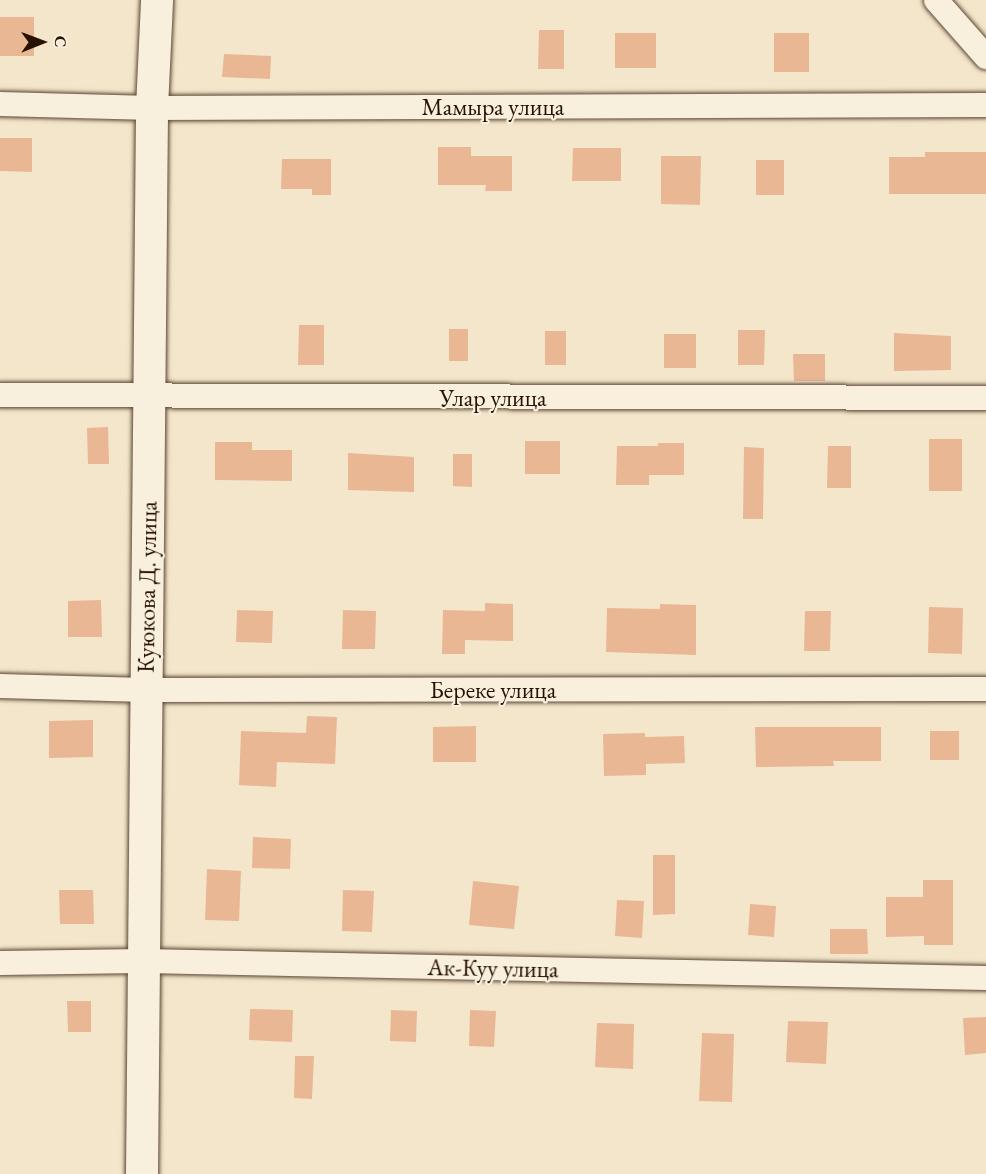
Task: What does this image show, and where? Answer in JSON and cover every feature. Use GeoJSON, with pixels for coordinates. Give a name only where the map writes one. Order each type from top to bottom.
{"type":"FeatureCollection","features":[{"type":"Feature","properties":{"kind":"street","name":"Куюкова Д. улица"},"geometry":{"type":"LineString","coordinates":[[142,1174],[152,108],[157,0]]}},
{"type":"Feature","properties":{"kind":"street"},"geometry":{"type":"LineString","coordinates":[[936,0],[986,57]]}},
{"type":"Feature","properties":{"kind":"street","name":"Мамыра улица"},"geometry":{"type":"LineString","coordinates":[[0,104],[152,108],[986,105]]}},
{"type":"Feature","properties":{"kind":"street","name":"Улар улица"},"geometry":{"type":"LineString","coordinates":[[0,395],[151,398],[986,398]]}},
{"type":"Feature","properties":{"kind":"street","name":"Береке улица"},"geometry":{"type":"LineString","coordinates":[[0,686],[145,690],[986,689]]}},
{"type":"Feature","properties":{"kind":"street","name":"Ак-Куу улица"},"geometry":{"type":"LineString","coordinates":[[0,963],[143,961],[986,978]]}},
{"type":"Feature","properties":{"kind":"building"},"geometry":{"type":"Polygon","coordinates":[[[0,17],[34,17],[34,56],[0,56],[0,17]]]}},
{"type":"Feature","properties":{"kind":"building"},"geometry":{"type":"Polygon","coordinates":[[[539,30],[564,30],[564,69],[538,69],[539,30]]]}},
{"type":"Feature","properties":{"kind":"building"},"geometry":{"type":"Polygon","coordinates":[[[615,33],[656,33],[656,68],[615,68],[615,33]]]}},
{"type":"Feature","properties":{"kind":"building"},"geometry":{"type":"Polygon","coordinates":[[[774,33],[809,33],[809,72],[774,72],[774,33]]]}},
{"type":"Feature","properties":{"kind":"building"},"geometry":{"type":"Polygon","coordinates":[[[224,54],[271,56],[270,79],[222,77],[224,54]]]}},
{"type":"Feature","properties":{"kind":"building"},"geometry":{"type":"Polygon","coordinates":[[[0,138],[32,138],[32,172],[0,171],[0,138]]]}},
{"type":"Feature","properties":{"kind":"building"},"geometry":{"type":"Polygon","coordinates":[[[438,147],[471,147],[471,156],[512,156],[512,191],[485,191],[486,185],[438,185],[438,147]]]}},
{"type":"Feature","properties":{"kind":"building"},"geometry":{"type":"Polygon","coordinates":[[[573,148],[621,148],[621,181],[572,181],[573,148]]]}},
{"type":"Feature","properties":{"kind":"building"},"geometry":{"type":"Polygon","coordinates":[[[925,152],[986,152],[986,194],[889,194],[889,157],[925,157],[925,152]]]}},
{"type":"Feature","properties":{"kind":"building"},"geometry":{"type":"Polygon","coordinates":[[[661,156],[701,156],[700,205],[661,204],[661,156]]]}},
{"type":"Feature","properties":{"kind":"building"},"geometry":{"type":"Polygon","coordinates":[[[282,159],[331,159],[331,195],[312,195],[312,189],[281,189],[282,159]]]}},
{"type":"Feature","properties":{"kind":"building"},"geometry":{"type":"Polygon","coordinates":[[[756,160],[784,160],[784,195],[756,195],[756,160]]]}},
{"type":"Feature","properties":{"kind":"building"},"geometry":{"type":"Polygon","coordinates":[[[299,325],[324,325],[324,365],[298,365],[299,325]]]}},
{"type":"Feature","properties":{"kind":"building"},"geometry":{"type":"Polygon","coordinates":[[[449,329],[468,329],[468,361],[449,361],[449,329]]]}},
{"type":"Feature","properties":{"kind":"building"},"geometry":{"type":"Polygon","coordinates":[[[738,330],[765,330],[764,365],[738,365],[738,330]]]}},
{"type":"Feature","properties":{"kind":"building"},"geometry":{"type":"Polygon","coordinates":[[[545,331],[566,331],[566,365],[545,365],[545,331]]]}},
{"type":"Feature","properties":{"kind":"building"},"geometry":{"type":"Polygon","coordinates":[[[894,333],[951,336],[951,370],[894,371],[894,333]]]}},
{"type":"Feature","properties":{"kind":"building"},"geometry":{"type":"Polygon","coordinates":[[[664,334],[696,334],[696,368],[664,368],[664,334]]]}},
{"type":"Feature","properties":{"kind":"building"},"geometry":{"type":"Polygon","coordinates":[[[793,354],[825,354],[825,381],[794,381],[793,354]]]}},
{"type":"Feature","properties":{"kind":"building"},"geometry":{"type":"Polygon","coordinates":[[[108,427],[109,464],[88,464],[87,428],[108,427]]]}},
{"type":"Feature","properties":{"kind":"building"},"geometry":{"type":"Polygon","coordinates":[[[929,439],[962,439],[962,491],[929,491],[929,439]]]}},
{"type":"Feature","properties":{"kind":"building"},"geometry":{"type":"Polygon","coordinates":[[[525,441],[560,441],[560,474],[525,474],[525,441]]]}},
{"type":"Feature","properties":{"kind":"building"},"geometry":{"type":"Polygon","coordinates":[[[215,442],[252,442],[252,450],[292,450],[292,481],[215,480],[215,442]]]}},
{"type":"Feature","properties":{"kind":"building"},"geometry":{"type":"Polygon","coordinates":[[[658,443],[684,443],[684,475],[649,475],[649,485],[616,485],[617,446],[658,446],[658,443]]]}},
{"type":"Feature","properties":{"kind":"building"},"geometry":{"type":"Polygon","coordinates":[[[828,446],[851,446],[851,488],[827,488],[828,446]]]}},
{"type":"Feature","properties":{"kind":"building"},"geometry":{"type":"Polygon","coordinates":[[[744,447],[764,448],[763,519],[743,519],[744,447]]]}},
{"type":"Feature","properties":{"kind":"building"},"geometry":{"type":"Polygon","coordinates":[[[348,453],[414,457],[414,492],[348,490],[348,453]]]}},
{"type":"Feature","properties":{"kind":"building"},"geometry":{"type":"Polygon","coordinates":[[[453,454],[472,454],[472,487],[453,486],[453,454]]]}},
{"type":"Feature","properties":{"kind":"building"},"geometry":{"type":"Polygon","coordinates":[[[101,600],[102,637],[68,637],[68,601],[101,600]]]}},
{"type":"Feature","properties":{"kind":"building"},"geometry":{"type":"Polygon","coordinates":[[[485,603],[513,604],[513,641],[465,640],[465,654],[442,654],[443,610],[485,611],[485,603]]]}},
{"type":"Feature","properties":{"kind":"building"},"geometry":{"type":"Polygon","coordinates":[[[660,604],[696,605],[696,655],[606,652],[607,608],[660,609],[660,604]]]}},
{"type":"Feature","properties":{"kind":"building"},"geometry":{"type":"Polygon","coordinates":[[[929,607],[963,608],[962,654],[928,653],[929,607]]]}},
{"type":"Feature","properties":{"kind":"building"},"geometry":{"type":"Polygon","coordinates":[[[237,610],[273,611],[272,643],[236,642],[237,610]]]}},
{"type":"Feature","properties":{"kind":"building"},"geometry":{"type":"Polygon","coordinates":[[[343,610],[376,611],[375,649],[342,649],[343,610]]]}},
{"type":"Feature","properties":{"kind":"building"},"geometry":{"type":"Polygon","coordinates":[[[805,611],[831,611],[830,651],[804,651],[805,611]]]}},
{"type":"Feature","properties":{"kind":"building"},"geometry":{"type":"Polygon","coordinates":[[[307,716],[337,717],[335,764],[277,762],[276,787],[239,785],[241,731],[306,733],[307,716]]]}},
{"type":"Feature","properties":{"kind":"building"},"geometry":{"type":"Polygon","coordinates":[[[93,720],[93,757],[49,758],[49,721],[93,720]]]}},
{"type":"Feature","properties":{"kind":"building"},"geometry":{"type":"Polygon","coordinates":[[[476,726],[476,762],[433,762],[433,727],[476,726]]]}},
{"type":"Feature","properties":{"kind":"building"},"geometry":{"type":"Polygon","coordinates":[[[755,727],[881,727],[881,761],[833,761],[834,766],[756,767],[755,727]]]}},
{"type":"Feature","properties":{"kind":"building"},"geometry":{"type":"Polygon","coordinates":[[[930,731],[959,731],[959,760],[930,760],[930,731]]]}},
{"type":"Feature","properties":{"kind":"building"},"geometry":{"type":"Polygon","coordinates":[[[645,733],[645,737],[684,736],[685,763],[646,764],[646,775],[604,776],[603,734],[645,733]]]}},
{"type":"Feature","properties":{"kind":"building"},"geometry":{"type":"Polygon","coordinates":[[[253,837],[291,839],[290,869],[252,868],[253,837]]]}},
{"type":"Feature","properties":{"kind":"building"},"geometry":{"type":"Polygon","coordinates":[[[653,855],[675,855],[675,914],[653,915],[653,855]]]}},
{"type":"Feature","properties":{"kind":"building"},"geometry":{"type":"Polygon","coordinates":[[[207,869],[241,871],[239,921],[205,920],[207,869]]]}},
{"type":"Feature","properties":{"kind":"building"},"geometry":{"type":"Polygon","coordinates":[[[923,880],[953,880],[953,945],[924,945],[924,936],[886,937],[886,897],[923,897],[923,880]]]}},
{"type":"Feature","properties":{"kind":"building"},"geometry":{"type":"Polygon","coordinates":[[[473,881],[519,886],[514,929],[469,925],[473,881]]]}},
{"type":"Feature","properties":{"kind":"building"},"geometry":{"type":"Polygon","coordinates":[[[59,890],[93,890],[94,924],[60,924],[59,890]]]}},
{"type":"Feature","properties":{"kind":"building"},"geometry":{"type":"Polygon","coordinates":[[[343,890],[374,891],[372,932],[342,931],[343,890]]]}},
{"type":"Feature","properties":{"kind":"building"},"geometry":{"type":"Polygon","coordinates":[[[617,900],[644,901],[642,938],[615,936],[617,900]]]}},
{"type":"Feature","properties":{"kind":"building"},"geometry":{"type":"Polygon","coordinates":[[[750,904],[776,906],[774,937],[748,935],[750,904]]]}},
{"type":"Feature","properties":{"kind":"building"},"geometry":{"type":"Polygon","coordinates":[[[830,929],[867,929],[868,954],[830,954],[830,929]]]}},
{"type":"Feature","properties":{"kind":"building"},"geometry":{"type":"Polygon","coordinates":[[[67,1001],[91,1001],[91,1032],[68,1032],[67,1001]]]}},
{"type":"Feature","properties":{"kind":"building"},"geometry":{"type":"Polygon","coordinates":[[[250,1009],[293,1010],[292,1042],[249,1040],[250,1009]]]}},
{"type":"Feature","properties":{"kind":"building"},"geometry":{"type":"Polygon","coordinates":[[[391,1010],[417,1011],[416,1042],[390,1041],[391,1010]]]}},
{"type":"Feature","properties":{"kind":"building"},"geometry":{"type":"Polygon","coordinates":[[[470,1010],[496,1011],[494,1047],[469,1046],[470,1010]]]}},
{"type":"Feature","properties":{"kind":"building"},"geometry":{"type":"Polygon","coordinates":[[[986,1017],[986,1053],[965,1055],[963,1018],[986,1017]]]}},
{"type":"Feature","properties":{"kind":"building"},"geometry":{"type":"Polygon","coordinates":[[[788,1021],[828,1022],[826,1064],[786,1062],[788,1021]]]}},
{"type":"Feature","properties":{"kind":"building"},"geometry":{"type":"Polygon","coordinates":[[[597,1023],[634,1024],[633,1069],[595,1067],[597,1023]]]}},
{"type":"Feature","properties":{"kind":"building"},"geometry":{"type":"Polygon","coordinates":[[[702,1033],[734,1034],[732,1102],[699,1101],[702,1033]]]}},
{"type":"Feature","properties":{"kind":"building"},"geometry":{"type":"Polygon","coordinates":[[[295,1056],[314,1056],[312,1099],[294,1098],[295,1056]]]}}]}
